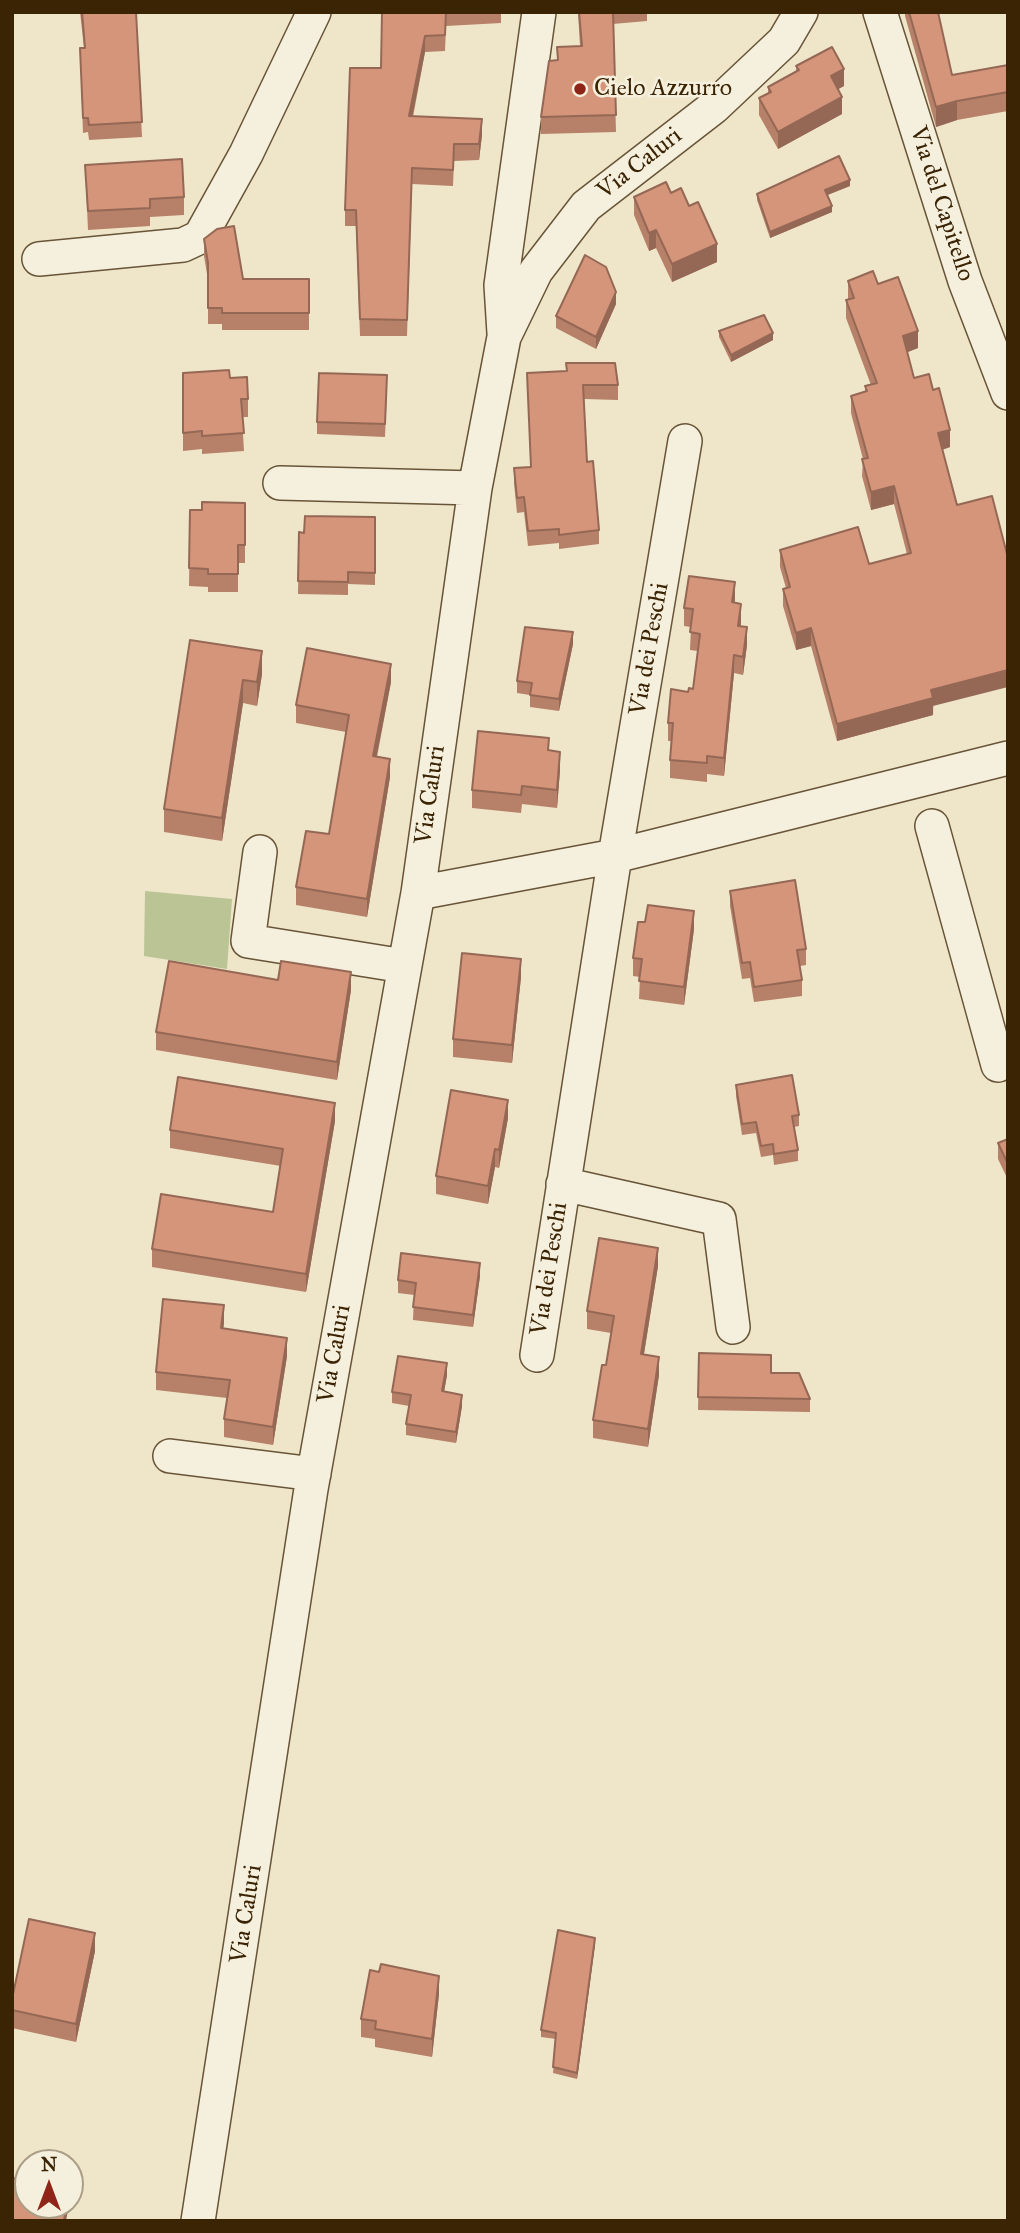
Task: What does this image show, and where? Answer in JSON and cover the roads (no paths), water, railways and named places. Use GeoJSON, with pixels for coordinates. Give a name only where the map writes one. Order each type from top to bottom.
{"type":"FeatureCollection","features":[{"type":"Feature","properties":{"kind":"street"},"geometry":{"type":"LineString","coordinates":[[39,258],[183,245],[200,237],[246,154],[314,12]]}},
{"type":"Feature","properties":{"kind":"street","name":"Via Caluri"},"geometry":{"type":"LineString","coordinates":[[198,2221],[314,1474],[418,893],[475,488],[504,337],[501,285],[539,12]]}},
{"type":"Feature","properties":{"kind":"street","name":"Via Caluri"},"geometry":{"type":"LineString","coordinates":[[504,337],[536,271],[586,206],[714,107],[784,41],[802,12]]}},
{"type":"Feature","properties":{"kind":"street","name":"Via del Capitello"},"geometry":{"type":"LineString","coordinates":[[880,12],[965,281],[1008,393]]}},
{"type":"Feature","properties":{"kind":"street","name":"Via dei Peschi"},"geometry":{"type":"LineString","coordinates":[[537,1355],[614,856],[685,441]]}},
{"type":"Feature","properties":{"kind":"street"},"geometry":{"type":"LineString","coordinates":[[280,483],[475,488]]}},
{"type":"Feature","properties":{"kind":"street"},"geometry":{"type":"LineString","coordinates":[[418,893],[614,856],[1008,758]]}},
{"type":"Feature","properties":{"kind":"street"},"geometry":{"type":"LineString","coordinates":[[932,826],[998,1065]]}},
{"type":"Feature","properties":{"kind":"street"},"geometry":{"type":"LineString","coordinates":[[260,852],[248,941],[404,966]]}},
{"type":"Feature","properties":{"kind":"street","name":"Via dei Peschi"},"geometry":{"type":"LineString","coordinates":[[563,1184],[719,1219],[733,1327]]}},
{"type":"Feature","properties":{"kind":"street"},"geometry":{"type":"LineString","coordinates":[[170,1456],[314,1474]]}},
{"type":"Feature","properties":{"kind":"place","name":"Cielo Azzurro"},"geometry":{"type":"Point","coordinates":[580,89]}}]}
